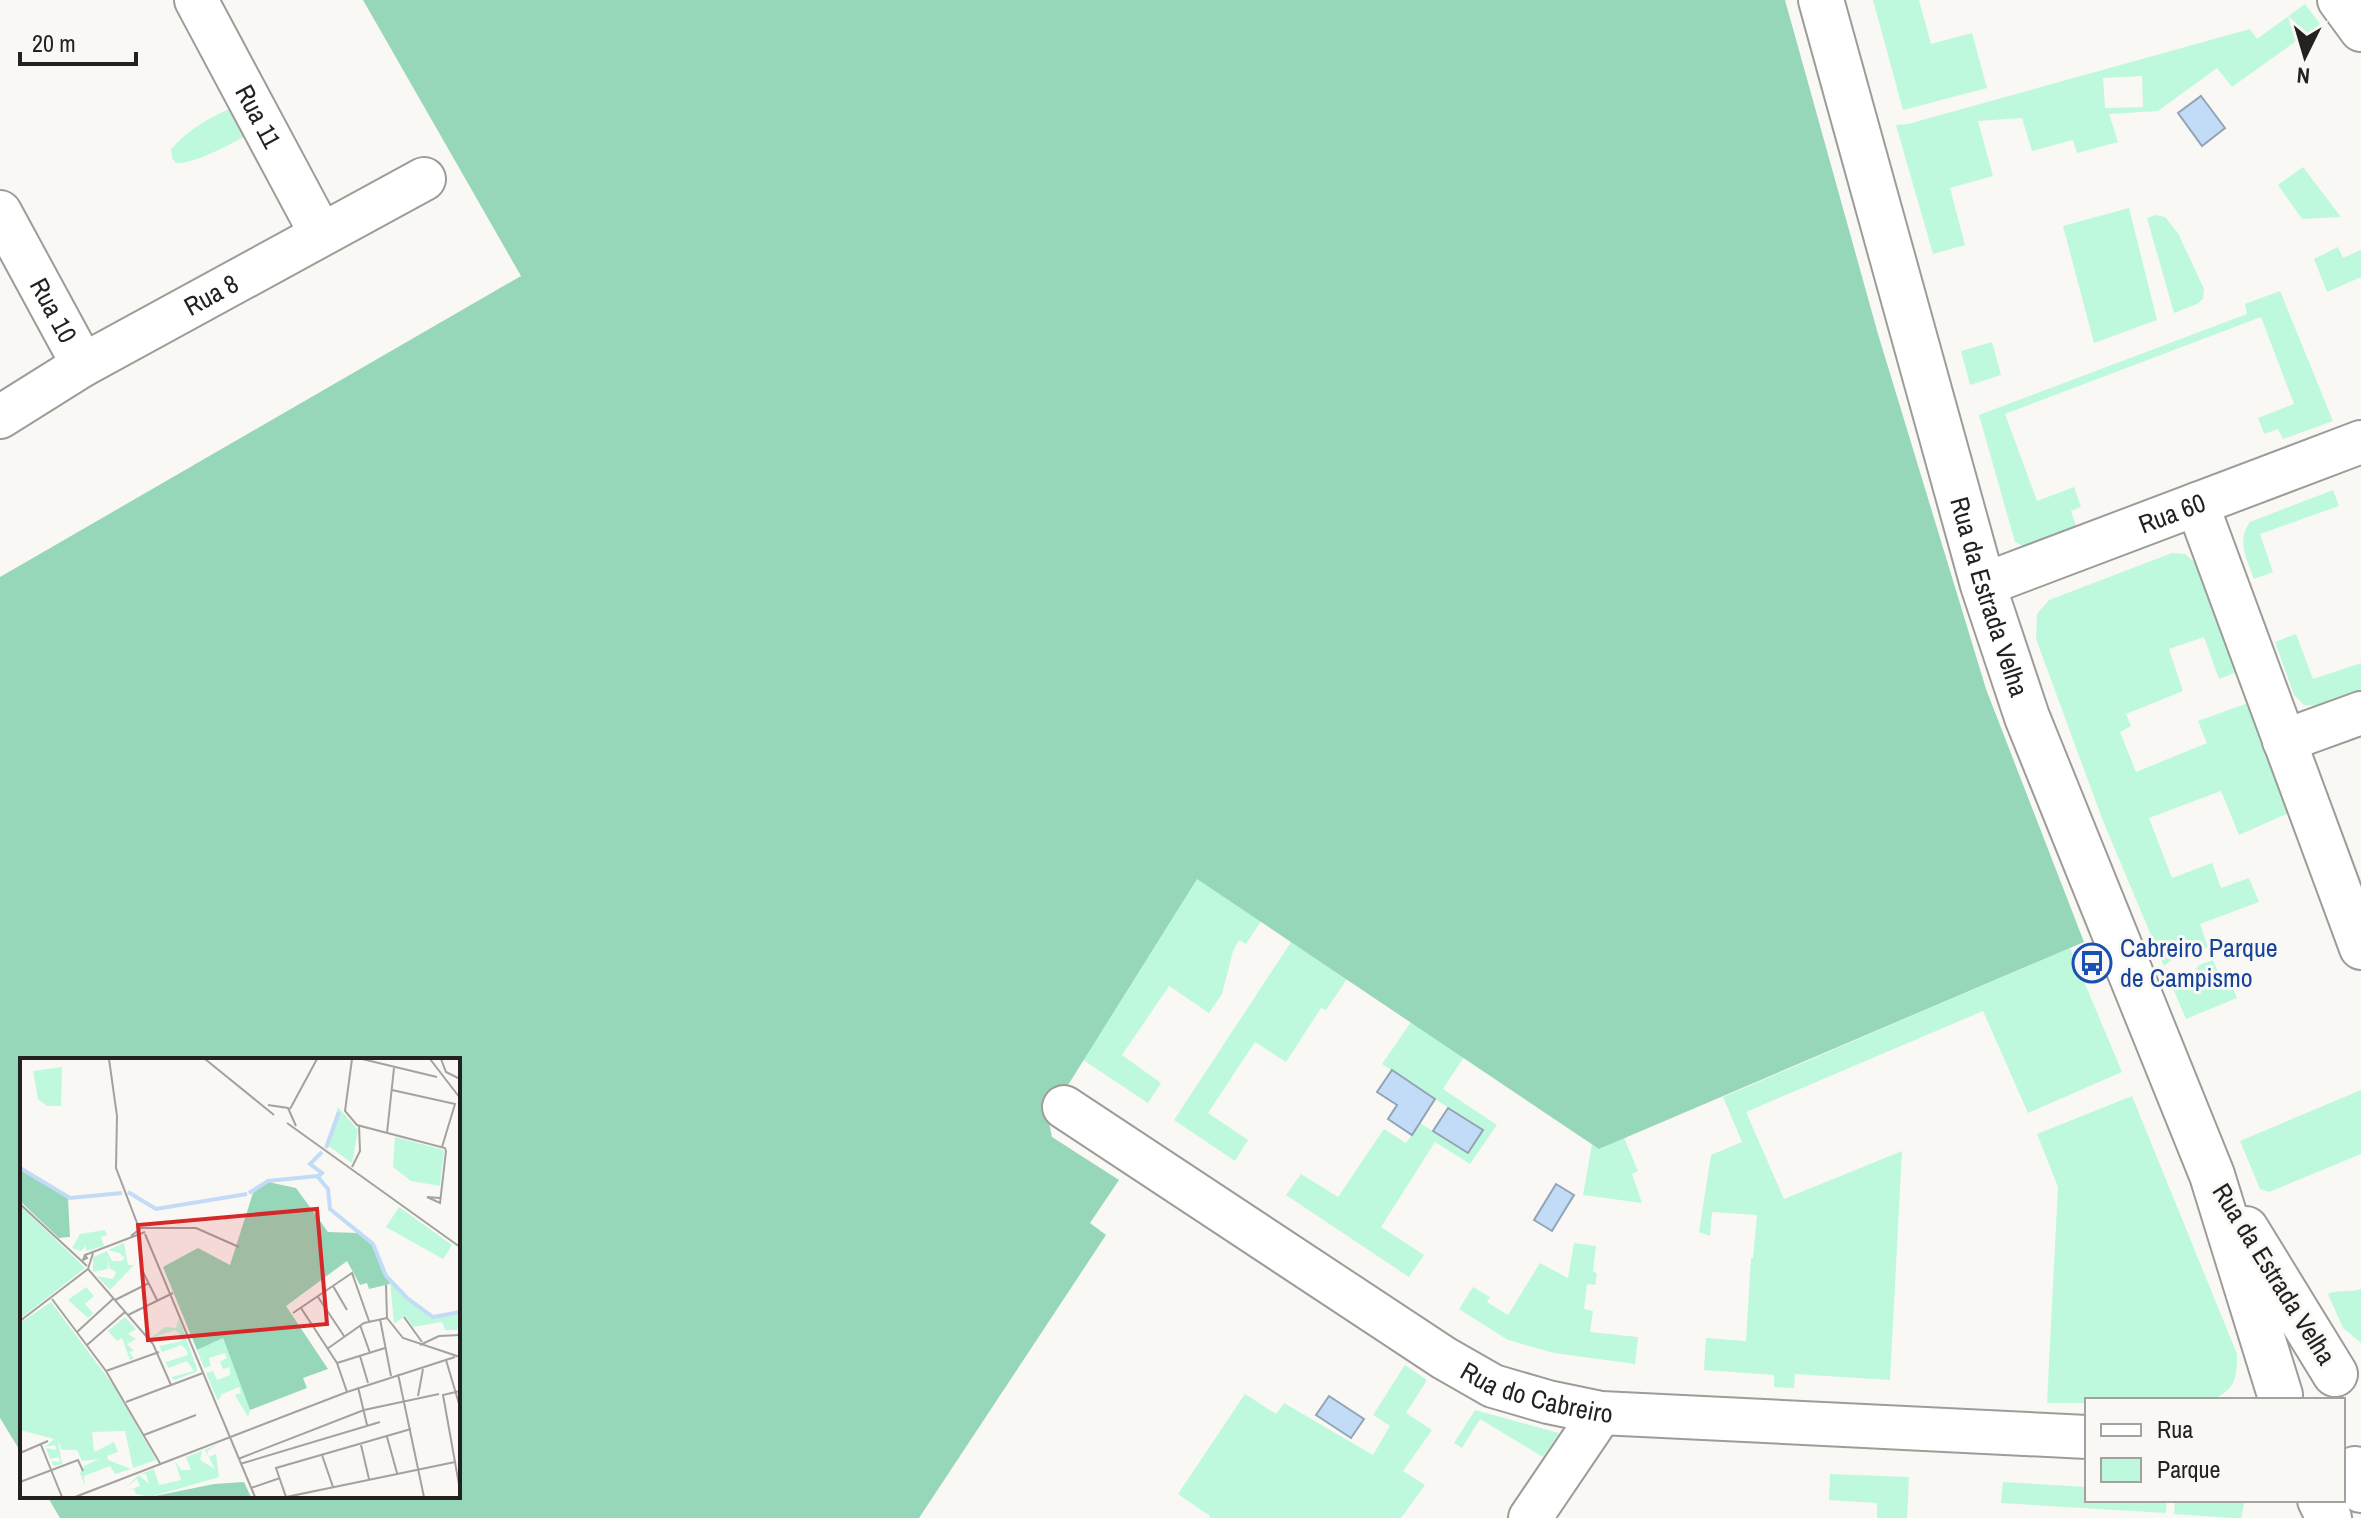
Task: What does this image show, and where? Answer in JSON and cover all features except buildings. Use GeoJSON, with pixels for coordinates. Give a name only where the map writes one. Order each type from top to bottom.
{"type":"FeatureCollection","features":[{"type":"Feature","properties":{"kind":"street","name":"Rua 11"},"geometry":{"type":"LineString","coordinates":[[196,0],[321,234]]}},
{"type":"Feature","properties":{"kind":"street","name":"Rua da Estrada Velha"},"geometry":{"type":"LineString","coordinates":[[1821,0],[1983,585],[2027,717],[2212,1175],[2279,1398]]}},
{"type":"Feature","properties":{"kind":"street"},"geometry":{"type":"LineString","coordinates":[[2339,0],[2361,30]]}},
{"type":"Feature","properties":{"kind":"street","name":"Rua 8"},"geometry":{"type":"LineString","coordinates":[[0,417],[83,365],[424,179]]}},
{"type":"Feature","properties":{"kind":"street","name":"Rua 10"},"geometry":{"type":"LineString","coordinates":[[0,212],[83,365]]}},
{"type":"Feature","properties":{"kind":"street","name":"Rua 60"},"geometry":{"type":"LineString","coordinates":[[1983,585],[2361,442]]}},
{"type":"Feature","properties":{"kind":"street"},"geometry":{"type":"LineString","coordinates":[[2197,504],[2361,948]]}},
{"type":"Feature","properties":{"kind":"street"},"geometry":{"type":"LineString","coordinates":[[2284,741],[2361,713]]}},
{"type":"Feature","properties":{"kind":"street","name":"Rua do Cabreiro"},"geometry":{"type":"LineString","coordinates":[[1064,1107],[1444,1358],[1493,1386],[1601,1413],[2085,1437]]}},
{"type":"Feature","properties":{"kind":"street","name":"Rua da Estrada Velha"},"geometry":{"type":"LineString","coordinates":[[2212,1175],[2352,1380]]}},
{"type":"Feature","properties":{"kind":"street"},"geometry":{"type":"LineString","coordinates":[[2279,1398],[2291,1384],[2305,1376],[2319,1373],[2352,1380]]}},
{"type":"Feature","properties":{"kind":"street"},"geometry":{"type":"LineString","coordinates":[[1530,1518],[1601,1413]]}},
{"type":"Feature","properties":{"kind":"green space"},"geometry":{"type":"Polygon","coordinates":[[[363,0],[1785,0],[1878,334],[1986,689],[2084,942],[1599,1149],[1197,879],[1048,1117],[1052,1137],[1119,1180],[1090,1223],[1106,1235],[919,1518],[60,1518],[48,1498],[460,1498],[460,1058],[20,1058],[20,1451],[0,1418],[0,577],[521,276],[363,0]]]}},
{"type":"Feature","properties":{"kind":"green space"},"geometry":{"type":"Polygon","coordinates":[[[1873,0],[1919,0],[1931,44],[1972,33],[1987,88],[1903,110],[1873,0]]]}},
{"type":"Feature","properties":{"kind":"green space"},"geometry":{"type":"Polygon","coordinates":[[[2305,4],[2320,24],[2232,87],[2217,68],[2158,111],[2109,114],[2118,142],[2077,153],[2073,140],[2032,151],[2022,118],[1978,121],[1993,176],[1950,188],[1965,245],[1933,254],[1896,125],[2250,29],[2257,39],[2305,4]],[[2142,76],[2103,78],[2105,108],[2143,107],[2142,76]]]}},
{"type":"Feature","properties":{"kind":"green space"},"geometry":{"type":"Polygon","coordinates":[[[232,108],[246,136],[202,157],[176,163],[171,149],[178,142],[199,125],[232,108]]]}},
{"type":"Feature","properties":{"kind":"green space"},"geometry":{"type":"Polygon","coordinates":[[[2303,167],[2341,217],[2302,219],[2278,185],[2303,167]]]}},
{"type":"Feature","properties":{"kind":"green space"},"geometry":{"type":"Polygon","coordinates":[[[2129,208],[2157,320],[2094,343],[2063,226],[2129,208]]]}},
{"type":"Feature","properties":{"kind":"green space"},"geometry":{"type":"Polygon","coordinates":[[[2156,215],[2165,217],[2178,233],[2204,289],[2203,299],[2197,304],[2174,313],[2147,218],[2156,215]]]}},
{"type":"Feature","properties":{"kind":"green space"},"geometry":{"type":"Polygon","coordinates":[[[2338,247],[2343,258],[2361,250],[2361,277],[2327,292],[2314,259],[2338,247]]]}},
{"type":"Feature","properties":{"kind":"green space"},"geometry":{"type":"Polygon","coordinates":[[[2280,291],[2333,421],[2283,439],[2278,429],[2264,434],[2258,418],[2294,404],[2261,317],[2005,414],[2037,501],[2074,487],[2081,507],[2071,511],[2079,535],[2032,550],[2015,542],[1979,415],[2247,314],[2245,304],[2280,291]]]}},
{"type":"Feature","properties":{"kind":"green space"},"geometry":{"type":"Polygon","coordinates":[[[1992,342],[2001,375],[1970,385],[1961,351],[1992,342]]]}},
{"type":"Feature","properties":{"kind":"green space"},"geometry":{"type":"Polygon","coordinates":[[[2333,490],[2339,506],[2260,534],[2273,572],[2254,579],[2243,543],[2250,522],[2333,490]]]}},
{"type":"Feature","properties":{"kind":"green space"},"geometry":{"type":"Polygon","coordinates":[[[2172,553],[2185,554],[2199,566],[2237,672],[2219,679],[2204,637],[2169,649],[2183,691],[2126,714],[2131,726],[2120,732],[2136,772],[2207,743],[2198,721],[2248,703],[2291,812],[2239,835],[2221,791],[2149,818],[2172,878],[2212,863],[2221,888],[2249,878],[2259,902],[2200,924],[2208,947],[2195,952],[2182,952],[2164,966],[2103,821],[2036,639],[2037,614],[2049,600],[2172,553]]]}},
{"type":"Feature","properties":{"kind":"green space"},"geometry":{"type":"Polygon","coordinates":[[[2296,634],[2313,679],[2361,663],[2361,690],[2319,706],[2304,705],[2294,695],[2275,642],[2296,634]]]}},
{"type":"Feature","properties":{"kind":"green space"},"geometry":{"type":"Polygon","coordinates":[[[1197,878],[1261,921],[1246,944],[1239,940],[1233,951],[1222,994],[1209,1013],[1169,986],[1122,1055],[1161,1083],[1148,1103],[1083,1060],[1197,878]]]}},
{"type":"Feature","properties":{"kind":"green space"},"geometry":{"type":"Polygon","coordinates":[[[1291,942],[1347,979],[1326,1010],[1321,1008],[1286,1062],[1255,1042],[1208,1113],[1248,1140],[1235,1161],[1174,1120],[1291,942]]]}},
{"type":"Feature","properties":{"kind":"green space"},"geometry":{"type":"Polygon","coordinates":[[[2070,948],[2122,1072],[2028,1113],[1983,1011],[1746,1112],[1784,1199],[1902,1151],[1890,1380],[1795,1374],[1794,1388],[1774,1387],[1774,1375],[1704,1370],[1706,1338],[1746,1341],[1757,1215],[1712,1212],[1710,1236],[1699,1232],[1711,1155],[1742,1142],[1723,1097],[2070,948]]]}},
{"type":"Feature","properties":{"kind":"green space"},"geometry":{"type":"Polygon","coordinates":[[[2213,960],[2219,974],[2226,972],[2237,998],[2186,1019],[2169,979],[2191,976],[2199,965],[2213,960]]]}},
{"type":"Feature","properties":{"kind":"green space"},"geometry":{"type":"Polygon","coordinates":[[[1411,1022],[1464,1057],[1443,1089],[1497,1125],[1470,1164],[1435,1142],[1381,1227],[1424,1255],[1409,1277],[1286,1195],[1301,1174],[1338,1197],[1384,1129],[1406,1143],[1420,1123],[1468,1153],[1482,1130],[1382,1064],[1411,1022]]]}},
{"type":"Feature","properties":{"kind":"green space"},"geometry":{"type":"Polygon","coordinates":[[[2361,1090],[2361,1154],[2269,1192],[2260,1189],[2240,1141],[2361,1090]]]}},
{"type":"Feature","properties":{"kind":"green space"},"geometry":{"type":"Polygon","coordinates":[[[2132,1096],[2237,1354],[2234,1382],[2226,1392],[2216,1398],[2085,1398],[2085,1403],[2047,1403],[2058,1187],[2037,1134],[2132,1096]]]}},
{"type":"Feature","properties":{"kind":"green space"},"geometry":{"type":"Polygon","coordinates":[[[1624,1138],[1638,1171],[1632,1174],[1642,1203],[1583,1195],[1592,1144],[1600,1149],[1624,1138]]]}},
{"type":"Feature","properties":{"kind":"green space"},"geometry":{"type":"Polygon","coordinates":[[[1574,1243],[1596,1246],[1595,1285],[1587,1284],[1584,1309],[1593,1311],[1590,1332],[1638,1337],[1635,1364],[1554,1353],[1508,1340],[1459,1309],[1473,1287],[1490,1297],[1487,1302],[1508,1315],[1540,1263],[1568,1278],[1574,1243]]]}},
{"type":"Feature","properties":{"kind":"green space"},"geometry":{"type":"Polygon","coordinates":[[[2361,1289],[2361,1343],[2343,1328],[2328,1294],[2361,1289]]]}},
{"type":"Feature","properties":{"kind":"green space"},"geometry":{"type":"Polygon","coordinates":[[[1405,1365],[1427,1380],[1406,1413],[1432,1430],[1403,1471],[1425,1485],[1401,1518],[1209,1518],[1178,1494],[1245,1394],[1276,1414],[1284,1403],[1373,1455],[1390,1426],[1373,1415],[1405,1365]]]}},
{"type":"Feature","properties":{"kind":"green space"},"geometry":{"type":"Polygon","coordinates":[[[1475,1410],[1559,1433],[1543,1457],[1480,1419],[1462,1448],[1454,1443],[1475,1410]]]}},
{"type":"Feature","properties":{"kind":"green space"},"geometry":{"type":"Polygon","coordinates":[[[1830,1474],[1909,1477],[1907,1518],[1877,1518],[1877,1503],[1829,1500],[1830,1474]]]}},
{"type":"Feature","properties":{"kind":"green space"},"geometry":{"type":"Polygon","coordinates":[[[2003,1482],[2085,1487],[2085,1502],[2167,1502],[2166,1513],[2001,1503],[2003,1482]]]}},
{"type":"Feature","properties":{"kind":"green space"},"geometry":{"type":"Polygon","coordinates":[[[2175,1502],[2245,1502],[2241,1518],[2174,1514],[2175,1502]]]}},
{"type":"Feature","properties":{"kind":"water"},"geometry":{"type":"Polygon","coordinates":[[[2201,96],[2225,128],[2202,146],[2178,113],[2201,96]]]}},
{"type":"Feature","properties":{"kind":"water"},"geometry":{"type":"Polygon","coordinates":[[[1392,1070],[1435,1099],[1412,1135],[1388,1119],[1397,1105],[1377,1092],[1392,1070]]]}},
{"type":"Feature","properties":{"kind":"water"},"geometry":{"type":"Polygon","coordinates":[[[1448,1108],[1483,1130],[1468,1153],[1433,1131],[1448,1108]]]}},
{"type":"Feature","properties":{"kind":"water"},"geometry":{"type":"Polygon","coordinates":[[[1556,1184],[1574,1195],[1552,1231],[1534,1220],[1556,1184]]]}},
{"type":"Feature","properties":{"kind":"water"},"geometry":{"type":"Polygon","coordinates":[[[1329,1396],[1364,1419],[1351,1438],[1316,1415],[1329,1396]]]}},
{"type":"Feature","properties":{"kind":"place","name":"Cabreiro Parque de Campismo"},"geometry":{"type":"Point","coordinates":[2092,963]}}]}
